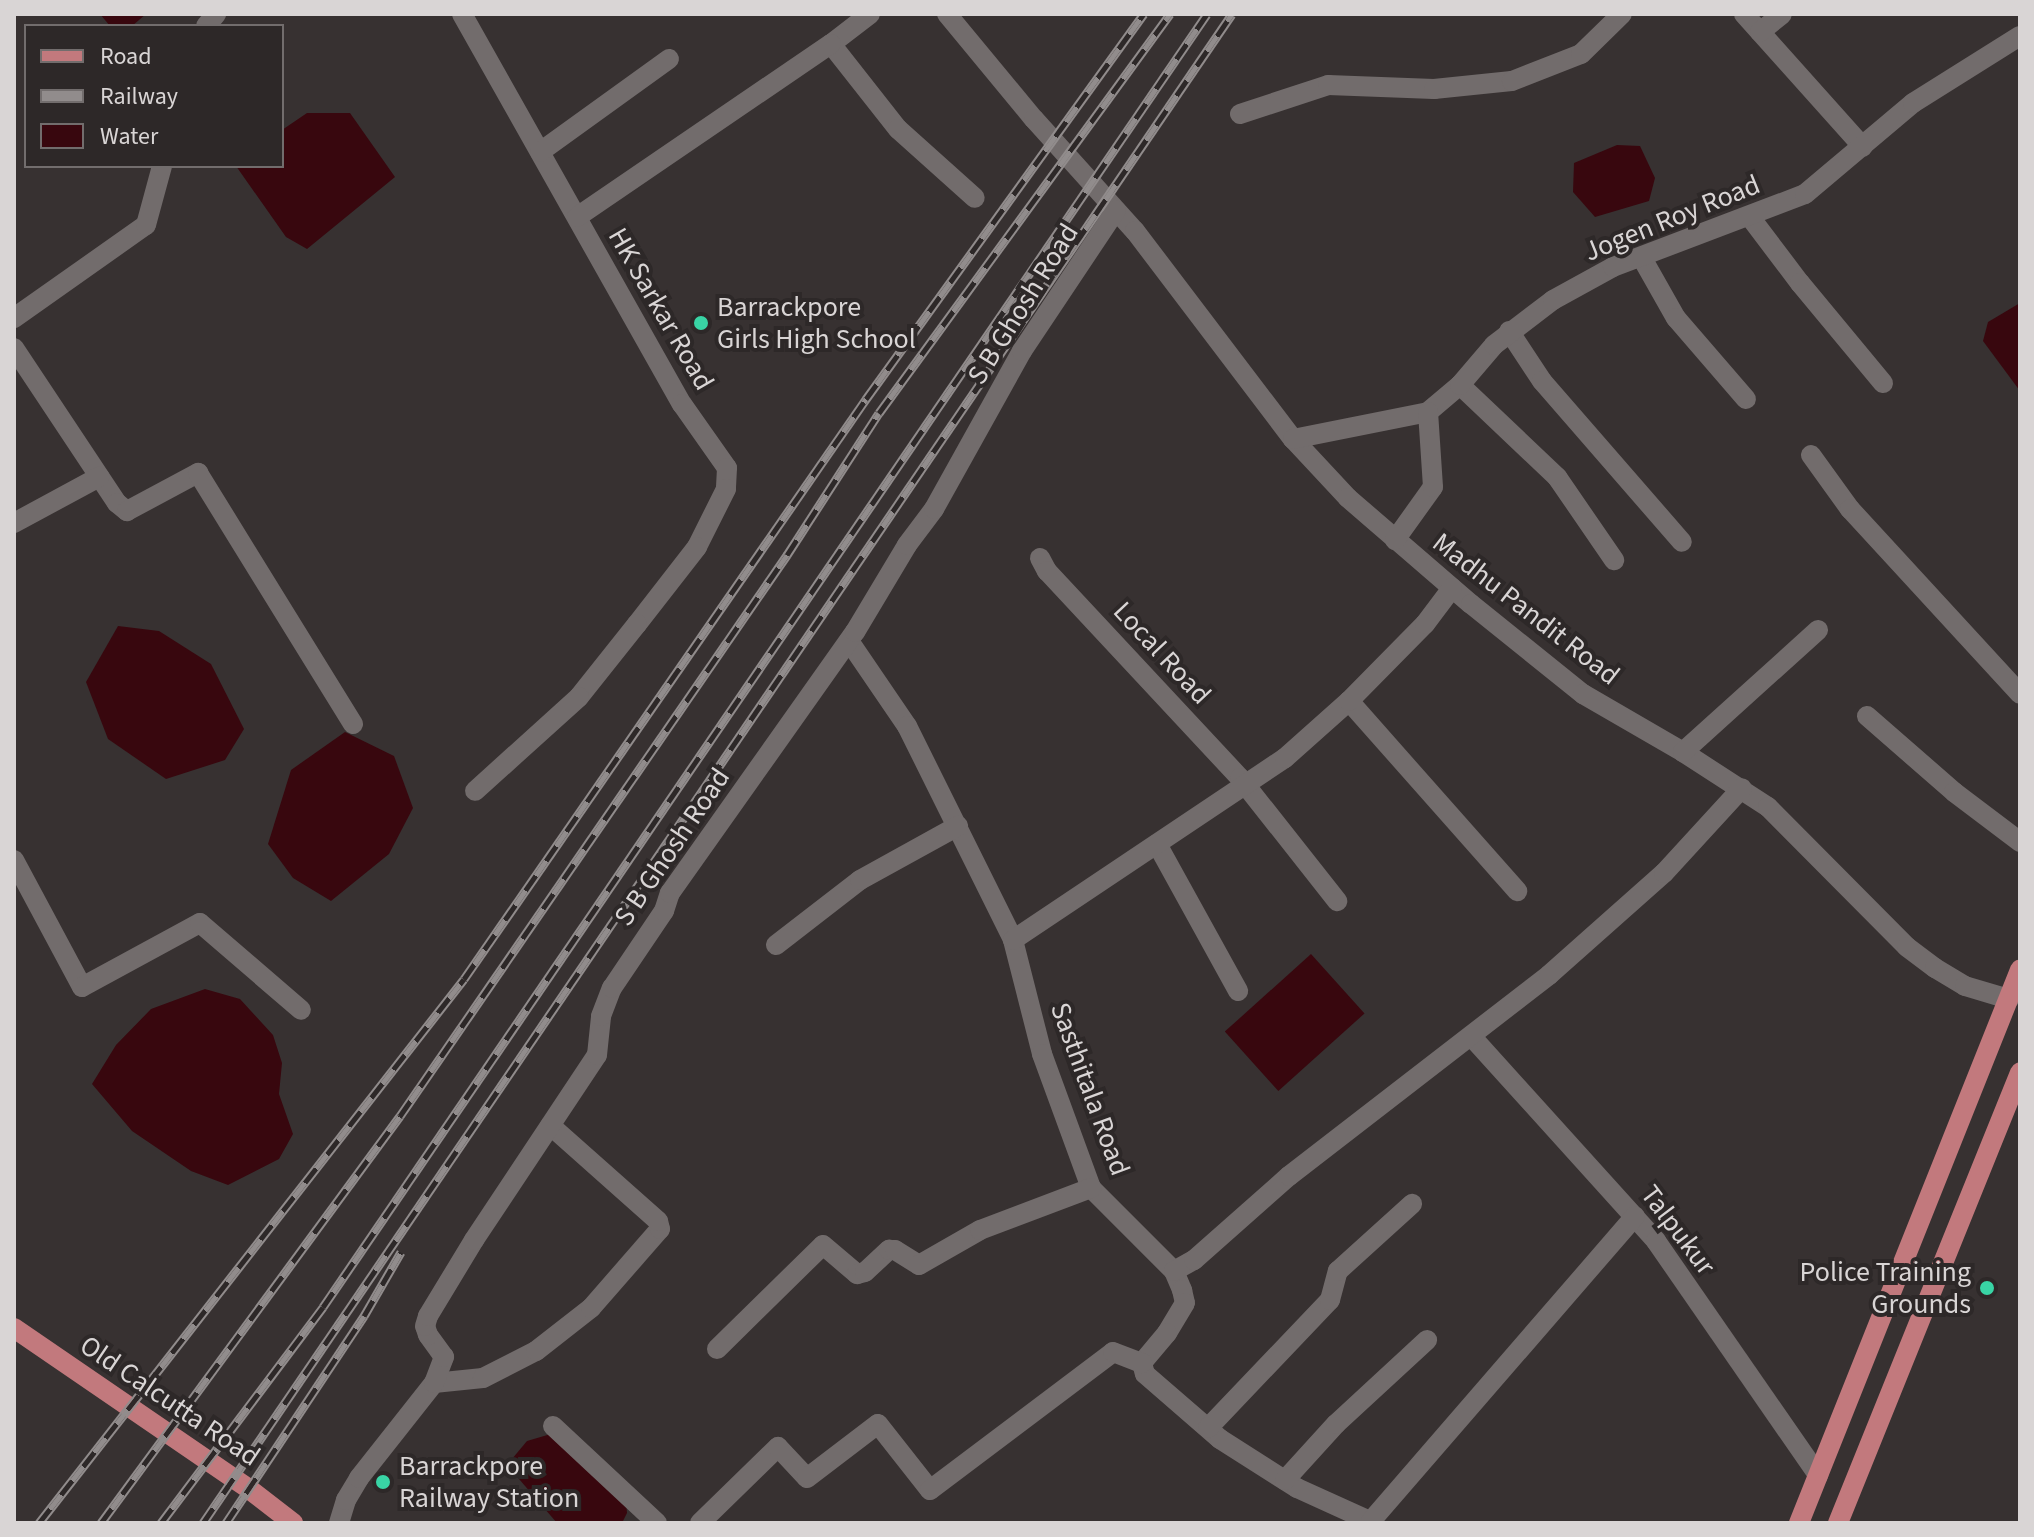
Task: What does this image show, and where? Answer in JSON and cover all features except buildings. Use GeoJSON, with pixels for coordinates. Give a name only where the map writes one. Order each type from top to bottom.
{"type":"FeatureCollection","features":[{"type":"Feature","properties":{"kind":"main road"},"geometry":{"type":"LineString","coordinates":[[1799,1523],[2020,970]]}},
{"type":"Feature","properties":{"kind":"main road"},"geometry":{"type":"LineString","coordinates":[[1838,1523],[2020,1072]]}},
{"type":"Feature","properties":{"kind":"main road"},"geometry":{"type":"LineString","coordinates":[[1879,1324],[1911,1341]]}},
{"type":"Feature","properties":{"kind":"main road","name":"Old Calcutta Road"},"geometry":{"type":"LineString","coordinates":[[14,1328],[249,1489],[293,1523]]}},
{"type":"Feature","properties":{"kind":"street","name":"HK Sarkar Road"},"geometry":{"type":"LineString","coordinates":[[462,14],[682,404],[727,468],[726,489],[697,547],[637,624],[579,697],[475,791]]}},
{"type":"Feature","properties":{"kind":"street"},"geometry":{"type":"LineString","coordinates":[[577,217],[831,44],[870,14]]}},
{"type":"Feature","properties":{"kind":"street","name":"Madhu Pandit Road"},"geometry":{"type":"LineString","coordinates":[[947,14],[1034,119],[1116,210],[1293,439],[1395,540],[1583,694],[1742,788],[1768,807],[1907,947],[1965,986],[2009,999]]}},
{"type":"Feature","properties":{"kind":"street"},"geometry":{"type":"LineString","coordinates":[[1240,114],[1328,85],[1434,89],[1512,81],[1581,54],[1622,14]]}},
{"type":"Feature","properties":{"kind":"street"},"geometry":{"type":"LineString","coordinates":[[1744,14],[1863,147]]}},
{"type":"Feature","properties":{"kind":"street"},"geometry":{"type":"LineString","coordinates":[[1760,32],[1782,14]]}},
{"type":"Feature","properties":{"kind":"street","name":"Jogen Roy Road"},"geometry":{"type":"LineString","coordinates":[[1293,439],[1428,412],[1460,385],[1509,331],[1553,300],[1613,267],[1805,194],[1938,85],[2020,36]]}},
{"type":"Feature","properties":{"kind":"street"},"geometry":{"type":"LineString","coordinates":[[831,44],[898,129],[975,198]]}},
{"type":"Feature","properties":{"kind":"street"},"geometry":{"type":"LineString","coordinates":[[540,152],[669,59]]}},
{"type":"Feature","properties":{"kind":"street"},"geometry":{"type":"LineString","coordinates":[[14,318],[146,225],[161,168]]}},
{"type":"Feature","properties":{"kind":"street","name":"S B Ghosh Road"},"geometry":{"type":"LineString","coordinates":[[434,1383],[444,1357],[428,1335],[425,1326],[428,1316],[597,1055],[601,1016],[612,988],[664,911],[670,893],[849,641],[907,545],[934,509],[1022,351],[1116,210]]}},
{"type":"Feature","properties":{"kind":"street"},"geometry":{"type":"LineString","coordinates":[[1750,217],[1883,383]]}},
{"type":"Feature","properties":{"kind":"street"},"geometry":{"type":"LineString","coordinates":[[1642,258],[1676,318],[1746,399]]}},
{"type":"Feature","properties":{"kind":"street"},"geometry":{"type":"LineString","coordinates":[[1509,331],[1551,391],[1682,542]]}},
{"type":"Feature","properties":{"kind":"street"},"geometry":{"type":"LineString","coordinates":[[14,348],[117,503],[127,511],[198,473],[353,724]]}},
{"type":"Feature","properties":{"kind":"street"},"geometry":{"type":"LineString","coordinates":[[1460,385],[1557,477],[1614,560]]}},
{"type":"Feature","properties":{"kind":"street"},"geometry":{"type":"LineString","coordinates":[[1395,540],[1433,487],[1428,412]]}},
{"type":"Feature","properties":{"kind":"street"},"geometry":{"type":"LineString","coordinates":[[1811,455],[1850,509],[2020,694]]}},
{"type":"Feature","properties":{"kind":"street"},"geometry":{"type":"LineString","coordinates":[[14,523],[99,477]]}},
{"type":"Feature","properties":{"kind":"street","name":"Local Road"},"geometry":{"type":"LineString","coordinates":[[1040,558],[1047,571],[1152,681],[1243,786],[1337,901]]}},
{"type":"Feature","properties":{"kind":"street"},"geometry":{"type":"LineString","coordinates":[[1013,940],[1285,758],[1349,701],[1425,624],[1452,588]]}},
{"type":"Feature","properties":{"kind":"street"},"geometry":{"type":"LineString","coordinates":[[1683,752],[1818,630]]}},
{"type":"Feature","properties":{"kind":"street","name":"Sasthitala Road"},"geometry":{"type":"LineString","coordinates":[[849,641],[902,716],[1013,940],[1042,1054],[1091,1188],[1174,1271]]}},
{"type":"Feature","properties":{"kind":"street"},"geometry":{"type":"LineString","coordinates":[[1349,701],[1517,891]]}},
{"type":"Feature","properties":{"kind":"street"},"geometry":{"type":"LineString","coordinates":[[1867,716],[1954,792],[2020,842]]}},
{"type":"Feature","properties":{"kind":"street"},"geometry":{"type":"LineString","coordinates":[[1142,1363],[1167,1333],[1185,1303],[1174,1271],[1194,1260],[1289,1176],[1549,975],[1664,873],[1742,788]]}},
{"type":"Feature","properties":{"kind":"street"},"geometry":{"type":"LineString","coordinates":[[776,945],[860,880],[958,826]]}},
{"type":"Feature","properties":{"kind":"street"},"geometry":{"type":"LineString","coordinates":[[1157,844],[1238,991]]}},
{"type":"Feature","properties":{"kind":"street"},"geometry":{"type":"LineString","coordinates":[[14,860],[82,987],[200,923],[301,1010]]}},
{"type":"Feature","properties":{"kind":"street","name":"Talpukur"},"geometry":{"type":"LineString","coordinates":[[1471,1036],[1656,1241],[1818,1475]]}},
{"type":"Feature","properties":{"kind":"street"},"geometry":{"type":"LineString","coordinates":[[339,1523],[346,1500],[359,1478],[434,1383],[483,1378],[536,1351],[591,1308],[660,1229],[658,1221],[550,1125]]}},
{"type":"Feature","properties":{"kind":"street"},"geometry":{"type":"LineString","coordinates":[[717,1349],[823,1245],[857,1274],[865,1272],[889,1250],[895,1250],[919,1265],[980,1230],[1091,1188]]}},
{"type":"Feature","properties":{"kind":"street"},"geometry":{"type":"LineString","coordinates":[[1208,1428],[1330,1300],[1338,1271],[1412,1204]]}},
{"type":"Feature","properties":{"kind":"street"},"geometry":{"type":"LineString","coordinates":[[1142,1363],[1145,1374],[1208,1428],[1285,1480],[1373,1522],[1425,1454],[1635,1216]]}},
{"type":"Feature","properties":{"kind":"street"},"geometry":{"type":"LineString","coordinates":[[1285,1480],[1336,1424],[1427,1340]]}},
{"type":"Feature","properties":{"kind":"street"},"geometry":{"type":"LineString","coordinates":[[700,1523],[778,1447],[807,1478],[878,1424],[930,1490],[1113,1352],[1142,1363]]}},
{"type":"Feature","properties":{"kind":"street"},"geometry":{"type":"LineString","coordinates":[[553,1426],[657,1523]]}},
{"type":"Feature","properties":{"kind":"water"},"geometry":{"type":"Polygon","coordinates":[[[100,14],[146,14],[134,24],[108,24],[100,14]]]}},
{"type":"Feature","properties":{"kind":"water"},"geometry":{"type":"Polygon","coordinates":[[[307,113],[350,113],[395,177],[307,249],[286,237],[237,168],[284,168],[284,129],[307,113]]]}},
{"type":"Feature","properties":{"kind":"water"},"geometry":{"type":"Polygon","coordinates":[[[1617,145],[1640,146],[1655,178],[1649,201],[1595,217],[1573,192],[1574,163],[1617,145]]]}},
{"type":"Feature","properties":{"kind":"water"},"geometry":{"type":"Polygon","coordinates":[[[2020,303],[2020,391],[1983,341],[1988,322],[2020,303]]]}},
{"type":"Feature","properties":{"kind":"water"},"geometry":{"type":"Polygon","coordinates":[[[118,626],[159,631],[211,664],[244,729],[225,760],[166,779],[108,739],[86,682],[118,626]]]}},
{"type":"Feature","properties":{"kind":"water"},"geometry":{"type":"Polygon","coordinates":[[[345,732],[394,756],[413,808],[389,854],[331,901],[293,878],[268,844],[291,770],[345,732]]]}},
{"type":"Feature","properties":{"kind":"water"},"geometry":{"type":"Polygon","coordinates":[[[1311,954],[1365,1013],[1278,1091],[1225,1032],[1311,954]]]}},
{"type":"Feature","properties":{"kind":"water"},"geometry":{"type":"Polygon","coordinates":[[[205,989],[240,999],[273,1035],[282,1063],[279,1094],[293,1134],[279,1159],[228,1185],[191,1171],[132,1131],[92,1084],[116,1045],[151,1009],[205,989]]]}},
{"type":"Feature","properties":{"kind":"water"},"geometry":{"type":"Polygon","coordinates":[[[561,1431],[625,1491],[627,1513],[622,1523],[557,1523],[507,1465],[527,1441],[561,1431]]]}},
{"type":"Feature","properties":{"kind":"railway"},"geometry":{"type":"LineString","coordinates":[[39,1523],[464,979],[866,399],[1144,14]]}},
{"type":"Feature","properties":{"kind":"railway"},"geometry":{"type":"LineString","coordinates":[[101,1523],[400,1116],[787,555],[879,413],[1170,14]]}},
{"type":"Feature","properties":{"kind":"railway"},"geometry":{"type":"LineString","coordinates":[[161,1523],[323,1307],[1207,14]]}},
{"type":"Feature","properties":{"kind":"railway"},"geometry":{"type":"LineString","coordinates":[[203,1523],[1232,14]]}},
{"type":"Feature","properties":{"kind":"railway"},"geometry":{"type":"LineString","coordinates":[[226,1523],[364,1316],[401,1252]]}},
{"type":"Feature","properties":{"kind":"place","name":"Barrackpore Girls High School"},"geometry":{"type":"Point","coordinates":[701,323]}},
{"type":"Feature","properties":{"kind":"place","name":"Police Training Grounds"},"geometry":{"type":"Point","coordinates":[1987,1288]}},
{"type":"Feature","properties":{"kind":"place","name":"Barrackpore Railway Station"},"geometry":{"type":"Point","coordinates":[383,1482]}}]}
